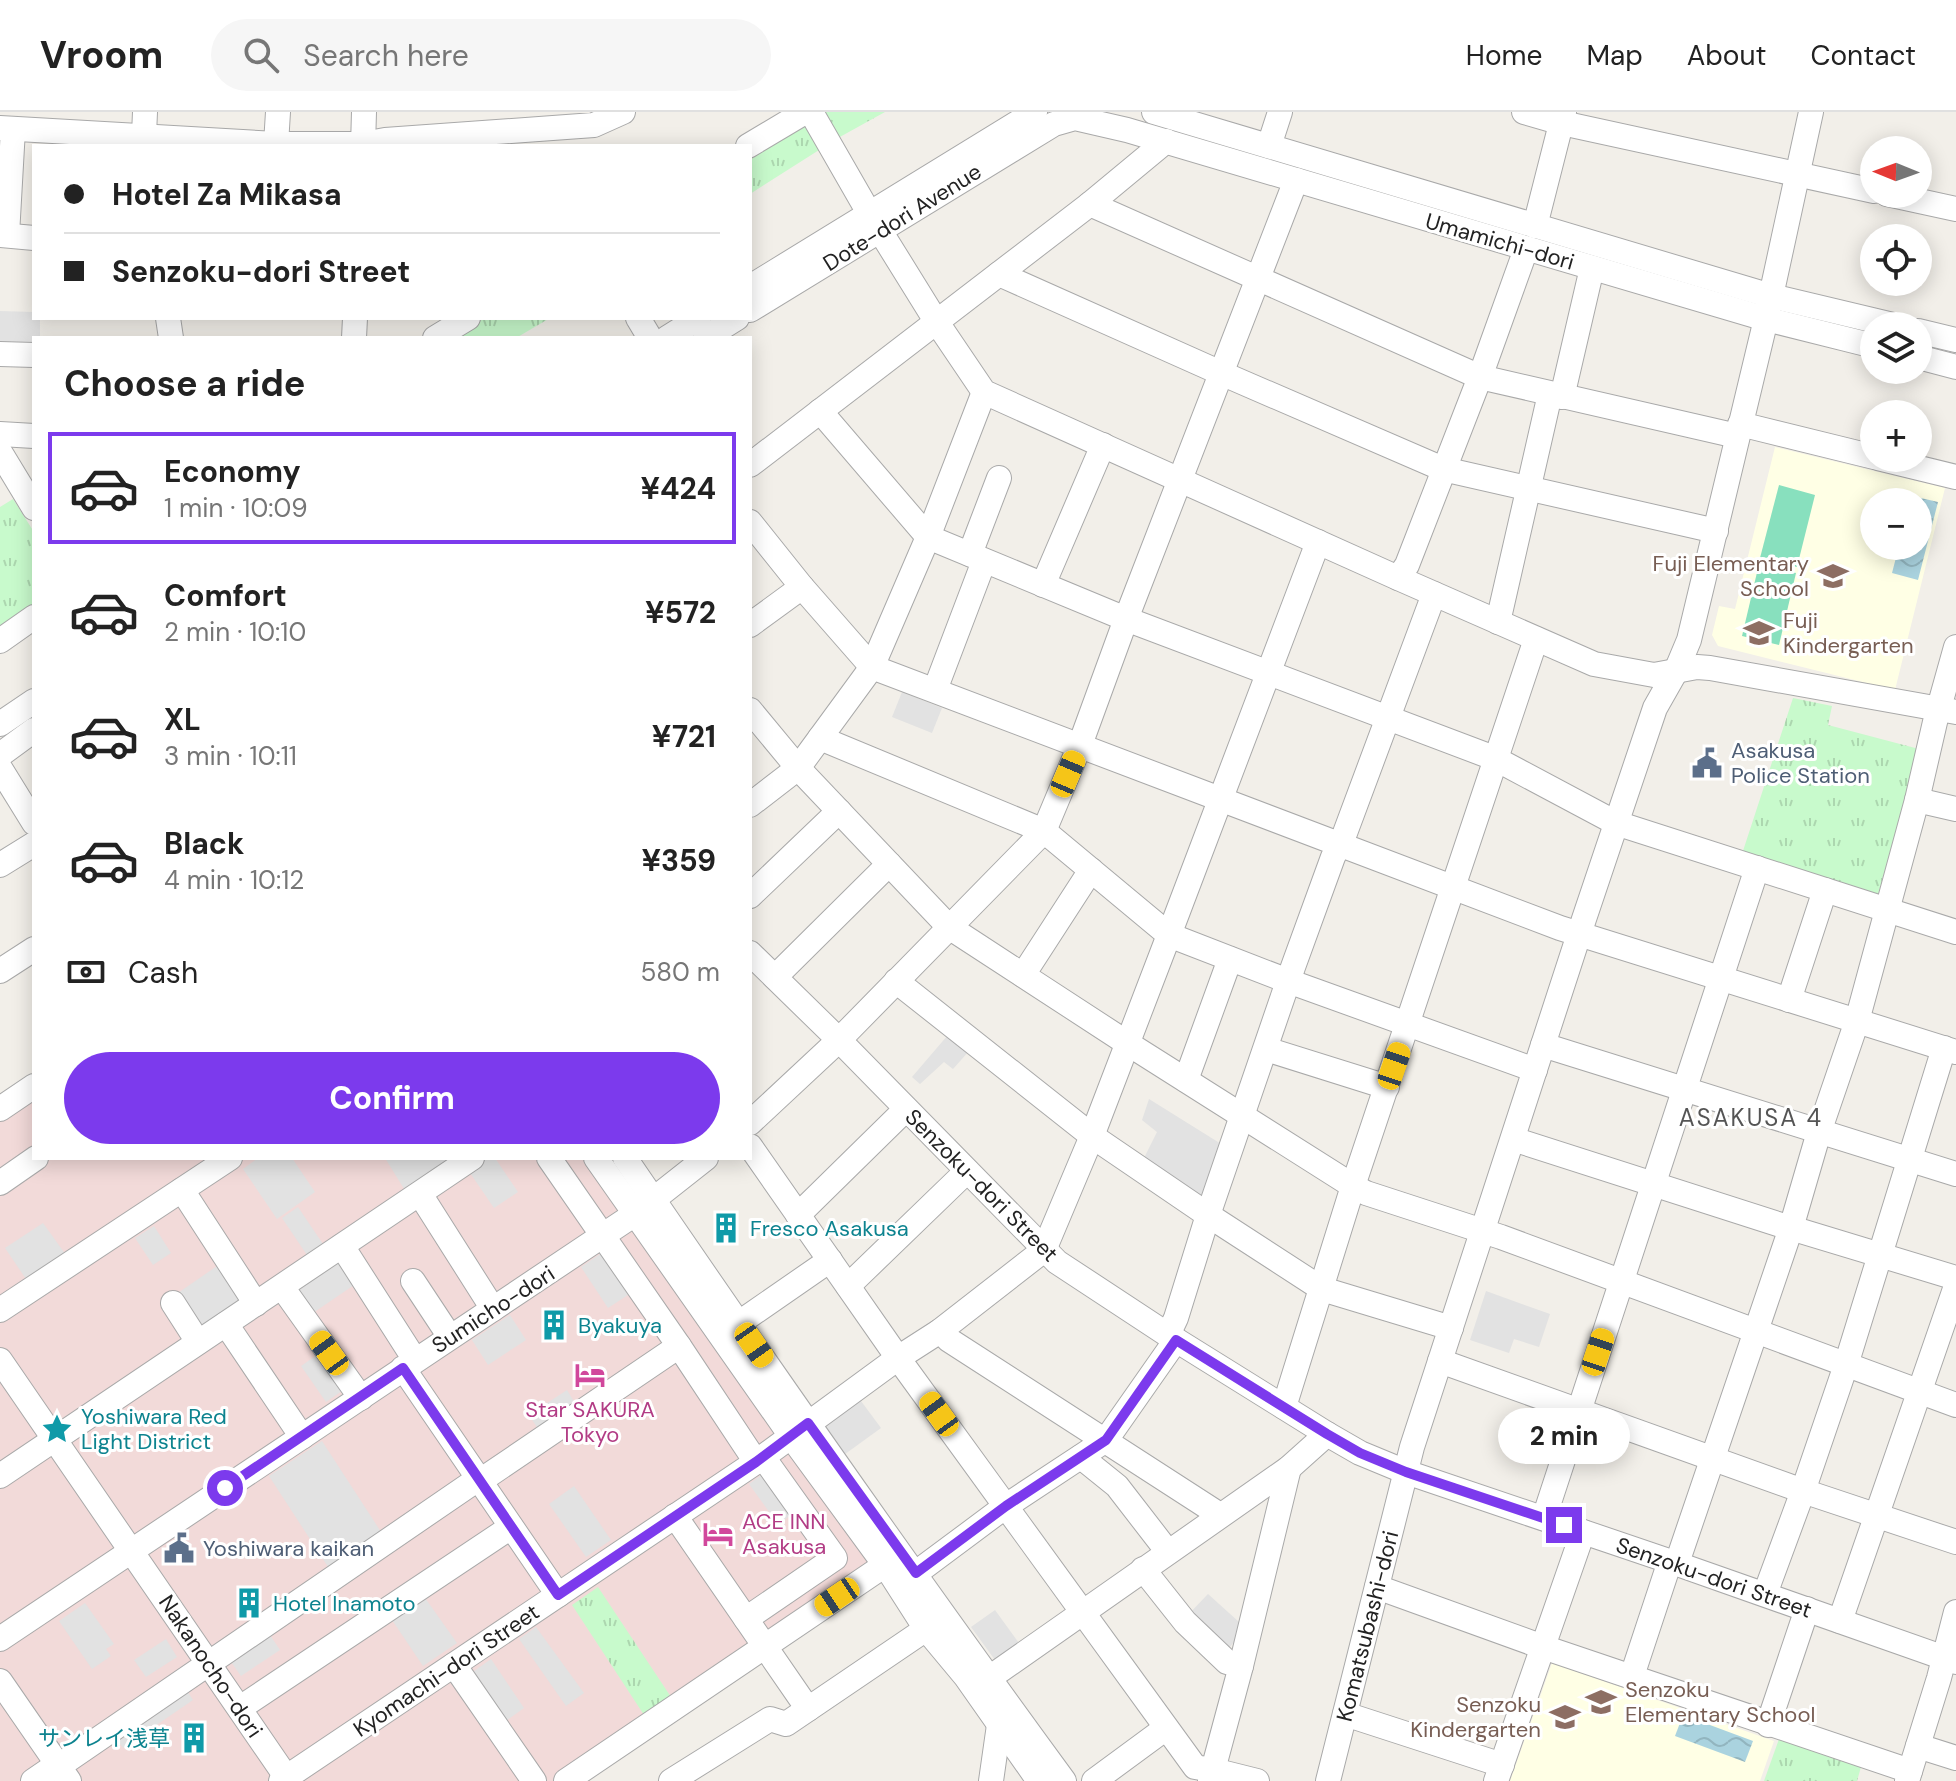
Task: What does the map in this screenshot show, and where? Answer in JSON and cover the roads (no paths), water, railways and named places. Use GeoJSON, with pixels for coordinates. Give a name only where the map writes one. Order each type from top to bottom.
{"type":"FeatureCollection","features":[{"type":"Feature","properties":{"kind":"street"},"geometry":{"type":"LineString","coordinates":[[32,238],[4,235],[6,128],[145,131],[276,144],[278,112]]}},
{"type":"Feature","properties":{"kind":"street"},"geometry":{"type":"LineString","coordinates":[[363,144],[364,112]]}},
{"type":"Feature","properties":{"kind":"street"},"geometry":{"type":"LineString","coordinates":[[367,144],[451,124],[518,121],[594,128],[623,112]]}},
{"type":"Feature","properties":{"kind":"street"},"geometry":{"type":"LineString","coordinates":[[752,144],[808,112],[936,321],[984,392],[1594,664],[1654,675],[1697,667],[1710,668],[1948,710]]}},
{"type":"Feature","properties":{"kind":"street","name":"Dote-dori Avenue"},"geometry":{"type":"LineString","coordinates":[[752,309],[1035,112]]}},
{"type":"Feature","properties":{"kind":"street","name":"Umamichi-dori"},"geometry":{"type":"LineString","coordinates":[[1154,112],[1269,146],[1531,237],[1768,308],[1860,341]]}},
{"type":"Feature","properties":{"kind":"street"},"geometry":{"type":"LineString","coordinates":[[1269,146],[1280,112]]}},
{"type":"Feature","properties":{"kind":"street"},"geometry":{"type":"LineString","coordinates":[[1524,112],[1563,118],[1860,188]]}},
{"type":"Feature","properties":{"kind":"street","name":"Komatsubashi-dori"},"geometry":{"type":"LineString","coordinates":[[1328,1781],[1412,1447],[1655,708],[1689,640],[1811,112]]}},
{"type":"Feature","properties":{"kind":"street","name":"Dote-dori Avenue"},"geometry":{"type":"LineString","coordinates":[[752,286],[1066,116]]}},
{"type":"Feature","properties":{"kind":"street","name":"Umamichi-dori"},"geometry":{"type":"LineString","coordinates":[[1066,116],[1123,121],[1166,141],[1296,180],[1531,237],[1592,268],[1768,308],[1860,321]]}},
{"type":"Feature","properties":{"kind":"street"},"geometry":{"type":"LineString","coordinates":[[1398,578],[1407,565],[1531,237],[1563,118]]}},
{"type":"Feature","properties":{"kind":"street"},"geometry":{"type":"LineString","coordinates":[[752,463],[1090,204],[1166,141]]}},
{"type":"Feature","properties":{"kind":"street"},"geometry":{"type":"LineString","coordinates":[[752,1121],[839,1040],[1044,831],[1080,745],[1296,180]]}},
{"type":"Feature","properties":{"kind":"street"},"geometry":{"type":"LineString","coordinates":[[1090,204],[1480,377],[1860,455]]}},
{"type":"Feature","properties":{"kind":"street"},"geometry":{"type":"LineString","coordinates":[[1932,204],[1956,209]]}},
{"type":"Feature","properties":{"kind":"street"},"geometry":{"type":"LineString","coordinates":[[1498,622],[1529,488],[1592,268]]}},
{"type":"Feature","properties":{"kind":"street"},"geometry":{"type":"LineString","coordinates":[[999,274],[1443,469],[1716,531]]}},
{"type":"Feature","properties":{"kind":"street"},"geometry":{"type":"LineString","coordinates":[[438,336],[465,320]]}},
{"type":"Feature","properties":{"kind":"street"},"geometry":{"type":"LineString","coordinates":[[670,336],[696,320]]}},
{"type":"Feature","properties":{"kind":"street"},"geometry":{"type":"LineString","coordinates":[[708,336],[734,320]]}},
{"type":"Feature","properties":{"kind":"street"},"geometry":{"type":"LineString","coordinates":[[1932,334],[1956,340]]}},
{"type":"Feature","properties":{"kind":"street"},"geometry":{"type":"LineString","coordinates":[[0,354],[32,355]]}},
{"type":"Feature","properties":{"kind":"street"},"geometry":{"type":"LineString","coordinates":[[1932,361],[1956,367]]}},
{"type":"Feature","properties":{"kind":"street"},"geometry":{"type":"LineString","coordinates":[[752,803],[798,768],[872,667],[928,537],[984,392]]}},
{"type":"Feature","properties":{"kind":"street"},"geometry":{"type":"LineString","coordinates":[[820,411],[928,537],[1126,619],[1494,758],[1616,823],[1956,932]]}},
{"type":"Feature","properties":{"kind":"street"},"geometry":{"type":"LineString","coordinates":[[0,434],[32,436]]}},
{"type":"Feature","properties":{"kind":"street"},"geometry":{"type":"LineString","coordinates":[[1043,585],[1103,445]]}},
{"type":"Feature","properties":{"kind":"street"},"geometry":{"type":"LineString","coordinates":[[0,452],[32,505]]}},
{"type":"Feature","properties":{"kind":"street"},"geometry":{"type":"LineString","coordinates":[[1932,471],[1956,477]]}},
{"type":"Feature","properties":{"kind":"street"},"geometry":{"type":"LineString","coordinates":[[935,690],[999,478]]}},
{"type":"Feature","properties":{"kind":"street"},"geometry":{"type":"LineString","coordinates":[[752,524],[872,667],[1579,934],[1950,1050],[1909,1160],[1846,1365],[1765,1594]]}},
{"type":"Feature","properties":{"kind":"street"},"geometry":{"type":"LineString","coordinates":[[1044,1250],[1092,1136],[1318,542]]}},
{"type":"Feature","properties":{"kind":"street"},"geometry":{"type":"LineString","coordinates":[[752,624],[802,587]]}},
{"type":"Feature","properties":{"kind":"street"},"geometry":{"type":"LineString","coordinates":[[916,1573],[1006,1506],[1106,1440],[1172,1337],[1208,1215],[1288,981],[1434,594]]}},
{"type":"Feature","properties":{"kind":"street"},"geometry":{"type":"LineString","coordinates":[[0,641],[32,618]]}},
{"type":"Feature","properties":{"kind":"street"},"geometry":{"type":"LineString","coordinates":[[1284,1407],[1353,1186],[1536,639]]}},
{"type":"Feature","properties":{"kind":"street"},"geometry":{"type":"LineString","coordinates":[[1632,1676],[1712,1458],[1791,1228],[1819,1132],[1857,1021],[1917,800],[1948,710],[1956,647]]}},
{"type":"Feature","properties":{"kind":"street"},"geometry":{"type":"LineString","coordinates":[[0,724],[32,702]]}},
{"type":"Feature","properties":{"kind":"street"},"geometry":{"type":"LineString","coordinates":[[752,712],[798,768],[949,927],[1353,1186],[1956,1405]]}},
{"type":"Feature","properties":{"kind":"street"},"geometry":{"type":"LineString","coordinates":[[0,755],[32,731]]}},
{"type":"Feature","properties":{"kind":"street"},"geometry":{"type":"LineString","coordinates":[[820,738],[1044,831],[1169,935],[1535,1070]]}},
{"type":"Feature","properties":{"kind":"street"},"geometry":{"type":"LineString","coordinates":[[0,768],[32,820]]}},
{"type":"Feature","properties":{"kind":"street"},"geometry":{"type":"LineString","coordinates":[[1917,800],[1956,809]]}},
{"type":"Feature","properties":{"kind":"street"},"geometry":{"type":"LineString","coordinates":[[752,894],[839,811]]}},
{"type":"Feature","properties":{"kind":"street"},"geometry":{"type":"LineString","coordinates":[[0,865],[32,845]]}},
{"type":"Feature","properties":{"kind":"street"},"geometry":{"type":"LineString","coordinates":[[775,977],[889,864]]}},
{"type":"Feature","properties":{"kind":"street"},"geometry":{"type":"LineString","coordinates":[[1544,1518],[1757,868]]}},
{"type":"Feature","properties":{"kind":"street"},"geometry":{"type":"LineString","coordinates":[[1023,975],[1091,870]]}},
{"type":"Feature","properties":{"kind":"street"},"geometry":{"type":"LineString","coordinates":[[1789,1000],[1825,890]]}},
{"type":"Feature","properties":{"kind":"street"},"geometry":{"type":"LineString","coordinates":[[0,971],[32,950]]}},
{"type":"Feature","properties":{"kind":"street","name":"Senzoku-dori Street"},"geometry":{"type":"LineString","coordinates":[[752,955],[1057,1262],[1327,1434],[1360,1453],[1406,1472],[1674,1562],[1950,1660]]}},
{"type":"Feature","properties":{"kind":"street"},"geometry":{"type":"LineString","coordinates":[[1186,1080],[1230,959]]}},
{"type":"Feature","properties":{"kind":"street"},"geometry":{"type":"LineString","coordinates":[[896,981],[1092,1136],[1322,1289],[1451,1328]]}},
{"type":"Feature","properties":{"kind":"street"},"geometry":{"type":"LineString","coordinates":[[1543,1045],[1956,1174]]}},
{"type":"Feature","properties":{"kind":"street"},"geometry":{"type":"LineString","coordinates":[[1266,1049],[1387,1087]]}},
{"type":"Feature","properties":{"kind":"street"},"geometry":{"type":"LineString","coordinates":[[0,1109],[32,1087]]}},
{"type":"Feature","properties":{"kind":"street"},"geometry":{"type":"LineString","coordinates":[[798,1215],[906,1109]]}},
{"type":"Feature","properties":{"kind":"street"},"geometry":{"type":"LineString","coordinates":[[1513,1139],[1956,1278]]}},
{"type":"Feature","properties":{"kind":"street"},"geometry":{"type":"LineString","coordinates":[[752,1149],[898,1358],[1195,1767],[1212,1775],[1257,1781]]}},
{"type":"Feature","properties":{"kind":"street"},"geometry":{"type":"LineString","coordinates":[[0,1183],[33,1160]]}},
{"type":"Feature","properties":{"kind":"street"},"geometry":{"type":"LineString","coordinates":[[0,1310],[227,1160]]}},
{"type":"Feature","properties":{"kind":"street"},"geometry":{"type":"LineString","coordinates":[[0,1476],[469,1160]]}},
{"type":"Feature","properties":{"kind":"street"},"geometry":{"type":"LineString","coordinates":[[550,1160],[760,1460],[835,1558],[746,1619]]}},
{"type":"Feature","properties":{"kind":"street"},"geometry":{"type":"LineString","coordinates":[[598,1160],[644,1206],[739,1323],[800,1429],[926,1629],[981,1684]]}},
{"type":"Feature","properties":{"kind":"street"},"geometry":{"type":"LineString","coordinates":[[626,1160],[644,1206],[800,1429],[916,1573],[981,1684],[1005,1717],[1064,1781]]}},
{"type":"Feature","properties":{"kind":"street","name":"Sumicho-dori"},"geometry":{"type":"LineString","coordinates":[[0,1639],[602,1236],[703,1160]]}},
{"type":"Feature","properties":{"kind":"street"},"geometry":{"type":"LineString","coordinates":[[848,1286],[967,1171]]}},
{"type":"Feature","properties":{"kind":"street"},"geometry":{"type":"LineString","coordinates":[[182,1190],[256,1304]]}},
{"type":"Feature","properties":{"kind":"street"},"geometry":{"type":"LineString","coordinates":[[420,1194],[493,1309]]}},
{"type":"Feature","properties":{"kind":"street"},"geometry":{"type":"LineString","coordinates":[[342,1246],[480,1481],[558,1595]]}},
{"type":"Feature","properties":{"kind":"street","name":"Kyomachi-dori Street"},"geometry":{"type":"LineString","coordinates":[[286,1780],[760,1460],[898,1358],[940,1331],[1044,1250]]}},
{"type":"Feature","properties":{"kind":"street"},"geometry":{"type":"LineString","coordinates":[[739,1323],[830,1260]]}},
{"type":"Feature","properties":{"kind":"street"},"geometry":{"type":"LineString","coordinates":[[413,1281],[450,1337]]}},
{"type":"Feature","properties":{"kind":"street"},"geometry":{"type":"LineString","coordinates":[[1840,1621],[1956,1286]]}},
{"type":"Feature","properties":{"kind":"street"},"geometry":{"type":"LineString","coordinates":[[282,1287],[361,1398]]}},
{"type":"Feature","properties":{"kind":"street"},"geometry":{"type":"LineString","coordinates":[[173,1303],[198,1342]]}},
{"type":"Feature","properties":{"kind":"street"},"geometry":{"type":"LineString","coordinates":[[226,1324],[302,1437]]}},
{"type":"Feature","properties":{"kind":"street"},"geometry":{"type":"LineString","coordinates":[[940,1331],[949,1340],[1220,1515]]}},
{"type":"Feature","properties":{"kind":"street"},"geometry":{"type":"LineString","coordinates":[[64,1774],[209,1664],[472,1483],[480,1481],[679,1346]]}},
{"type":"Feature","properties":{"kind":"street","name":"Nakanocho-dori"},"geometry":{"type":"LineString","coordinates":[[0,1360],[240,1708],[286,1780]]}},
{"type":"Feature","properties":{"kind":"street"},"geometry":{"type":"LineString","coordinates":[[1440,1361],[1803,1491],[1956,1542]]}},
{"type":"Feature","properties":{"kind":"street"},"geometry":{"type":"LineString","coordinates":[[981,1684],[1289,1468],[1327,1434]]}},
{"type":"Feature","properties":{"kind":"street"},"geometry":{"type":"LineString","coordinates":[[1081,1457],[1117,1486],[1168,1552]]}},
{"type":"Feature","properties":{"kind":"street"},"geometry":{"type":"LineString","coordinates":[[1212,1775],[1289,1468]]}},
{"type":"Feature","properties":{"kind":"street"},"geometry":{"type":"LineString","coordinates":[[675,1516],[808,1709]]}},
{"type":"Feature","properties":{"kind":"street"},"geometry":{"type":"LineString","coordinates":[[240,1708],[511,1527]]}},
{"type":"Feature","properties":{"kind":"street"},"geometry":{"type":"LineString","coordinates":[[1345,1714],[1499,1773],[1583,1532]]}},
{"type":"Feature","properties":{"kind":"street"},"geometry":{"type":"LineString","coordinates":[[581,1777],[764,1646],[885,1565]]}},
{"type":"Feature","properties":{"kind":"street"},"geometry":{"type":"LineString","coordinates":[[1143,1569],[1185,1622],[1227,1662],[1241,1666]]}},
{"type":"Feature","properties":{"kind":"street"},"geometry":{"type":"LineString","coordinates":[[1377,1587],[1908,1776],[1950,1660],[1956,1612]]}},
{"type":"Feature","properties":{"kind":"street"},"geometry":{"type":"LineString","coordinates":[[1768,1725],[1807,1609]]}},
{"type":"Feature","properties":{"kind":"street"},"geometry":{"type":"LineString","coordinates":[[671,1781],[770,1719],[786,1724],[926,1629]]}},
{"type":"Feature","properties":{"kind":"street"},"geometry":{"type":"LineString","coordinates":[[454,1665],[534,1781]]}},
{"type":"Feature","properties":{"kind":"street"},"geometry":{"type":"LineString","coordinates":[[0,1681],[64,1774]]}},
{"type":"Feature","properties":{"kind":"street"},"geometry":{"type":"LineString","coordinates":[[991,1781],[1005,1717]]}},
{"type":"Feature","properties":{"kind":"street"},"geometry":{"type":"LineString","coordinates":[[1005,1717],[1039,1781]]}},
{"type":"Feature","properties":{"kind":"street"},"geometry":{"type":"LineString","coordinates":[[1094,1781],[1166,1728]]}},
{"type":"Feature","properties":{"kind":"street"},"geometry":{"type":"LineString","coordinates":[[1918,1746],[1956,1758]]}},
{"type":"Feature","properties":{"kind":"street"},"geometry":{"type":"LineString","coordinates":[[33,1781],[52,1768],[64,1774]]}},
{"type":"Feature","properties":{"kind":"water"},"geometry":{"type":"Polygon","coordinates":[[[1932,501],[1938,502],[1932,525],[1932,501]]]}},
{"type":"Feature","properties":{"kind":"water"},"geometry":{"type":"Polygon","coordinates":[[[1895,560],[1923,560],[1918,580],[1892,573],[1895,560]]]}},
{"type":"Feature","properties":{"kind":"water"},"geometry":{"type":"Polygon","coordinates":[[[1683,1715],[1753,1741],[1745,1762],[1675,1736],[1683,1715]]]}},
{"type":"Feature","properties":{"kind":"place","name":"Fuji Elementary School"},"geometry":{"type":"Point","coordinates":[1833,576]}},
{"type":"Feature","properties":{"kind":"place","name":"Fuji Kindergarten"},"geometry":{"type":"Point","coordinates":[1759,633]}},
{"type":"Feature","properties":{"kind":"place","name":"Asakusa Police Station"},"geometry":{"type":"Point","coordinates":[1707,763]}},
{"type":"Feature","properties":{"kind":"place","name":"Fresco Asakusa"},"geometry":{"type":"Point","coordinates":[726,1228]}},
{"type":"Feature","properties":{"kind":"place","name":"Byakuya"},"geometry":{"type":"Point","coordinates":[554,1325]}},
{"type":"Feature","properties":{"kind":"place","name":"Star SAKURA Tokyo"},"geometry":{"type":"Point","coordinates":[590,1375]}},
{"type":"Feature","properties":{"kind":"place","name":"Yoshiwara Red Light District"},"geometry":{"type":"Point","coordinates":[57,1429]}},
{"type":"Feature","properties":{"kind":"place","name":"ACE INN Asakusa"},"geometry":{"type":"Point","coordinates":[718,1534]}},
{"type":"Feature","properties":{"kind":"place","name":"Yoshiwara kaikan"},"geometry":{"type":"Point","coordinates":[179,1548]}},
{"type":"Feature","properties":{"kind":"place","name":"Hotel Inamoto"},"geometry":{"type":"Point","coordinates":[249,1603]}},
{"type":"Feature","properties":{"kind":"place","name":"Senzoku Elementary School"},"geometry":{"type":"Point","coordinates":[1601,1702]}},
{"type":"Feature","properties":{"kind":"place","name":"Senzoku Kindergarten"},"geometry":{"type":"Point","coordinates":[1565,1717]}},
{"type":"Feature","properties":{"kind":"place","name":"サンレイ浅草"},"geometry":{"type":"Point","coordinates":[194,1738]}},
{"type":"Feature","properties":{"kind":"district","name":"ASAKUSA 4"},"geometry":{"type":"Point","coordinates":[1751,1118]}}]}
